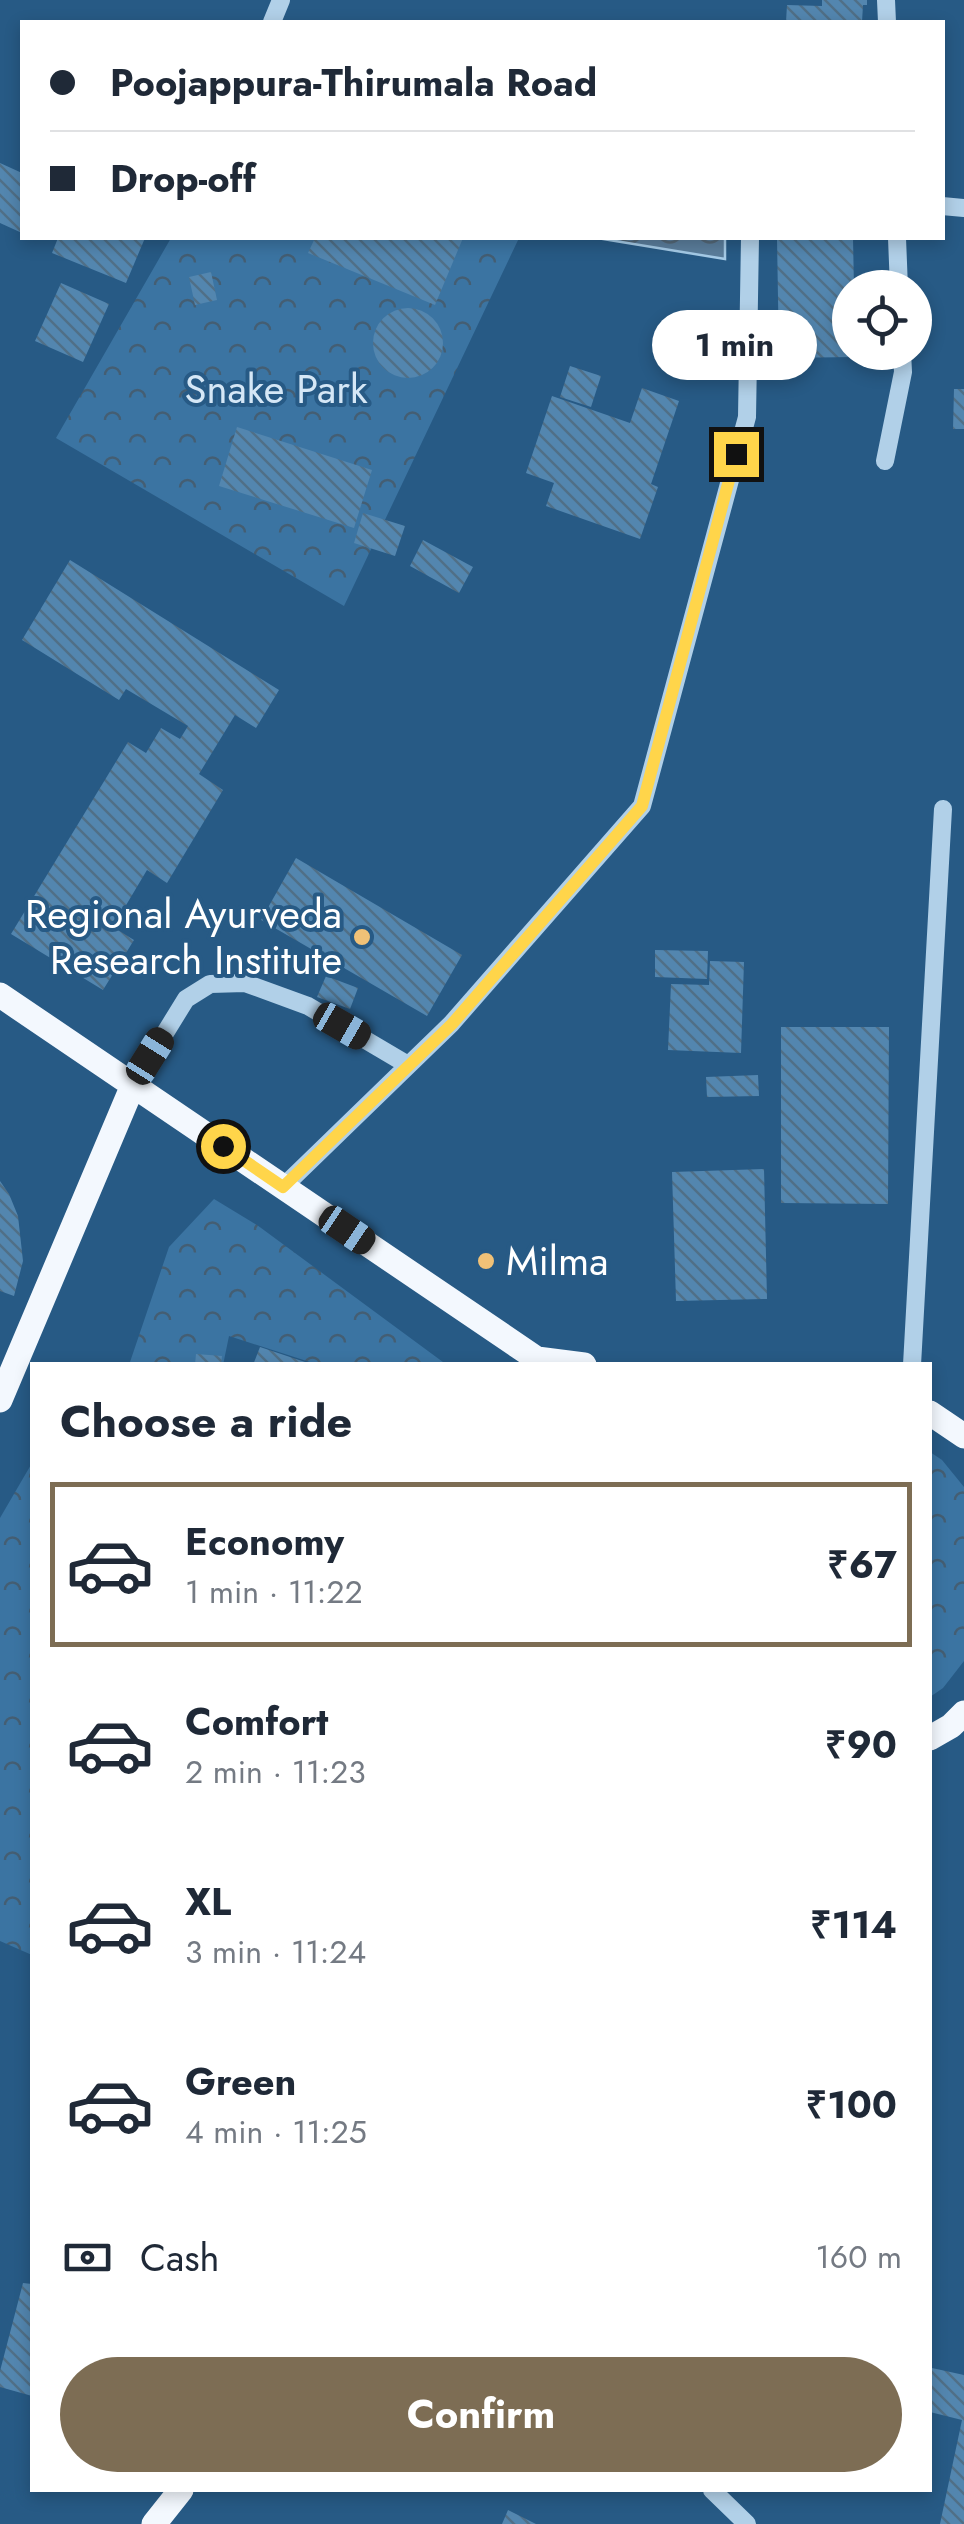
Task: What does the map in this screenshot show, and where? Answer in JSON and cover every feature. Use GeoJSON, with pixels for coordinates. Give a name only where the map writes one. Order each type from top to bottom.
{"type":"FeatureCollection","features":[{"type":"Feature","properties":{"kind":"main road"},"geometry":{"type":"LineString","coordinates":[[0,995],[539,1362]]}},
{"type":"Feature","properties":{"kind":"main road"},"geometry":{"type":"LineString","coordinates":[[0,1400],[133,1084]]}},
{"type":"Feature","properties":{"kind":"main road"},"geometry":{"type":"LineString","coordinates":[[932,1414],[964,1436]]}},
{"type":"Feature","properties":{"kind":"main road"},"geometry":{"type":"LineString","coordinates":[[932,1737],[964,1713]]}},
{"type":"Feature","properties":{"kind":"main road"},"geometry":{"type":"LineString","coordinates":[[154,2524],[178,2492]]}},
{"type":"Feature","properties":{"kind":"street"},"geometry":{"type":"LineString","coordinates":[[283,1187],[452,1024],[642,806],[746,417],[750,240]]}},
{"type":"Feature","properties":{"kind":"street"},"geometry":{"type":"LineString","coordinates":[[897,240],[898,270]]}},
{"type":"Feature","properties":{"kind":"street"},"geometry":{"type":"LineString","coordinates":[[885,461],[901,370]]}},
{"type":"Feature","properties":{"kind":"street"},"geometry":{"type":"LineString","coordinates":[[912,1362],[944,810]]}},
{"type":"Feature","properties":{"kind":"street"},"geometry":{"type":"LineString","coordinates":[[133,1084],[186,999],[210,984],[245,983],[308,1006],[408,1065]]}},
{"type":"Feature","properties":{"kind":"street"},"geometry":{"type":"LineString","coordinates":[[714,2492],[748,2524]]}},
{"type":"Feature","properties":{"kind":"green space","name":"Snake Park"},"geometry":{"type":"Polygon","coordinates":[[[170,240],[518,240],[344,606],[56,438],[170,240]]]}},
{"type":"Feature","properties":{"kind":"green space"},"geometry":{"type":"Polygon","coordinates":[[[214,1199],[257,1225],[443,1362],[310,1362],[229,1336],[224,1362],[130,1362],[169,1247],[214,1199]]]}},
{"type":"Feature","properties":{"kind":"green space"},"geometry":{"type":"Polygon","coordinates":[[[932,1453],[964,1487],[964,1661],[932,1696],[932,1453]]]}},
{"type":"Feature","properties":{"kind":"green space"},"geometry":{"type":"Polygon","coordinates":[[[30,1466],[30,1954],[0,1941],[0,1518],[30,1466]]]}},
{"type":"Feature","properties":{"kind":"water"},"geometry":{"type":"Polygon","coordinates":[[[609,240],[725,240],[725,259],[609,240]]]}},
{"type":"Feature","properties":{"kind":"building"},"geometry":{"type":"Polygon","coordinates":[[[822,0],[867,0],[862,20],[786,20],[787,5],[822,6],[822,0]]]}},
{"type":"Feature","properties":{"kind":"building"},"geometry":{"type":"Polygon","coordinates":[[[0,163],[20,172],[20,232],[0,223],[0,163]]]}},
{"type":"Feature","properties":{"kind":"building"},"geometry":{"type":"Polygon","coordinates":[[[57,240],[144,240],[126,283],[52,253],[57,240]]]}},
{"type":"Feature","properties":{"kind":"building"},"geometry":{"type":"Polygon","coordinates":[[[314,240],[462,240],[435,305],[308,253],[314,240]]]}},
{"type":"Feature","properties":{"kind":"building"},"geometry":{"type":"Polygon","coordinates":[[[777,240],[853,240],[854,270],[832,270],[832,357],[779,358],[777,240]]]}},
{"type":"Feature","properties":{"kind":"building"},"geometry":{"type":"Polygon","coordinates":[[[211,272],[217,300],[195,305],[189,277],[211,272]]]}},
{"type":"Feature","properties":{"kind":"building"},"geometry":{"type":"Polygon","coordinates":[[[61,283],[109,304],[83,362],[35,341],[61,283]]]}},
{"type":"Feature","properties":{"kind":"building"},"geometry":{"type":"Polygon","coordinates":[[[408,308],[422,310],[433,318],[441,329],[441,357],[433,368],[422,376],[408,378],[394,376],[383,368],[375,357],[373,343],[375,329],[383,318],[394,310],[408,308]]]}},
{"type":"Feature","properties":{"kind":"building"},"geometry":{"type":"Polygon","coordinates":[[[570,366],[601,376],[591,407],[560,397],[570,366]]]}},
{"type":"Feature","properties":{"kind":"building"},"geometry":{"type":"Polygon","coordinates":[[[642,388],[679,401],[651,484],[658,487],[640,539],[546,506],[554,483],[526,473],[552,396],[630,423],[642,388]]]}},
{"type":"Feature","properties":{"kind":"building"},"geometry":{"type":"Polygon","coordinates":[[[954,389],[964,389],[964,429],[953,429],[954,389]]]}},
{"type":"Feature","properties":{"kind":"building"},"geometry":{"type":"Polygon","coordinates":[[[237,427],[372,470],[354,528],[219,486],[237,427]]]}},
{"type":"Feature","properties":{"kind":"building"},"geometry":{"type":"Polygon","coordinates":[[[363,513],[405,526],[395,556],[354,543],[363,513]]]}},
{"type":"Feature","properties":{"kind":"building"},"geometry":{"type":"Polygon","coordinates":[[[423,540],[473,567],[459,593],[410,566],[423,540]]]}},
{"type":"Feature","properties":{"kind":"building"},"geometry":{"type":"Polygon","coordinates":[[[70,560],[279,690],[256,728],[235,715],[199,774],[223,790],[167,883],[147,870],[113,927],[134,940],[103,990],[11,934],[128,742],[146,753],[161,728],[180,739],[188,726],[126,689],[119,700],[22,640],[70,560]]]}},
{"type":"Feature","properties":{"kind":"building","name":"Regional Ayurveda Research Institute"},"geometry":{"type":"Polygon","coordinates":[[[296,858],[462,955],[427,1016],[261,920],[296,858]]]}},
{"type":"Feature","properties":{"kind":"building"},"geometry":{"type":"Polygon","coordinates":[[[655,950],[708,951],[707,979],[655,977],[655,950]]]}},
{"type":"Feature","properties":{"kind":"building"},"geometry":{"type":"Polygon","coordinates":[[[710,961],[744,962],[741,1053],[668,1050],[671,984],[709,985],[710,961]]]}},
{"type":"Feature","properties":{"kind":"building"},"geometry":{"type":"Polygon","coordinates":[[[326,976],[358,988],[350,1009],[317,997],[326,976]]]}},
{"type":"Feature","properties":{"kind":"building"},"geometry":{"type":"Polygon","coordinates":[[[781,1027],[889,1027],[888,1204],[781,1203],[781,1027]]]}},
{"type":"Feature","properties":{"kind":"building"},"geometry":{"type":"Polygon","coordinates":[[[758,1075],[759,1096],[707,1097],[706,1077],[758,1075]]]}},
{"type":"Feature","properties":{"kind":"building"},"geometry":{"type":"Polygon","coordinates":[[[764,1169],[767,1299],[676,1301],[672,1172],[764,1169]]]}},
{"type":"Feature","properties":{"kind":"building"},"geometry":{"type":"Polygon","coordinates":[[[0,1181],[18,1216],[23,1261],[14,1296],[0,1291],[0,1181]]]}},
{"type":"Feature","properties":{"kind":"building"},"geometry":{"type":"Polygon","coordinates":[[[260,1347],[305,1362],[254,1362],[260,1347]]]}},
{"type":"Feature","properties":{"kind":"building"},"geometry":{"type":"Polygon","coordinates":[[[196,1354],[222,1356],[221,1362],[195,1362],[196,1354]]]}},
{"type":"Feature","properties":{"kind":"building"},"geometry":{"type":"Polygon","coordinates":[[[23,2283],[30,2284],[30,2395],[0,2387],[0,2371],[23,2283]]]}},
{"type":"Feature","properties":{"kind":"building"},"geometry":{"type":"Polygon","coordinates":[[[932,2368],[964,2375],[964,2524],[940,2524],[962,2420],[932,2412],[932,2368]]]}},
{"type":"Feature","properties":{"kind":"building"},"geometry":{"type":"Polygon","coordinates":[[[508,2510],[536,2524],[502,2524],[508,2510]]]}},
{"type":"Feature","properties":{"kind":"place","name":"Regional Ayurveda Research Institute"},"geometry":{"type":"Point","coordinates":[362,937]}},
{"type":"Feature","properties":{"kind":"place","name":"Milma"},"geometry":{"type":"Point","coordinates":[486,1261]}},
{"type":"Feature","properties":{"kind":"route"},"geometry":{"type":"LineString","coordinates":[[223,1146],[283,1187],[452,1024],[642,806],[736,454]]}}]}
